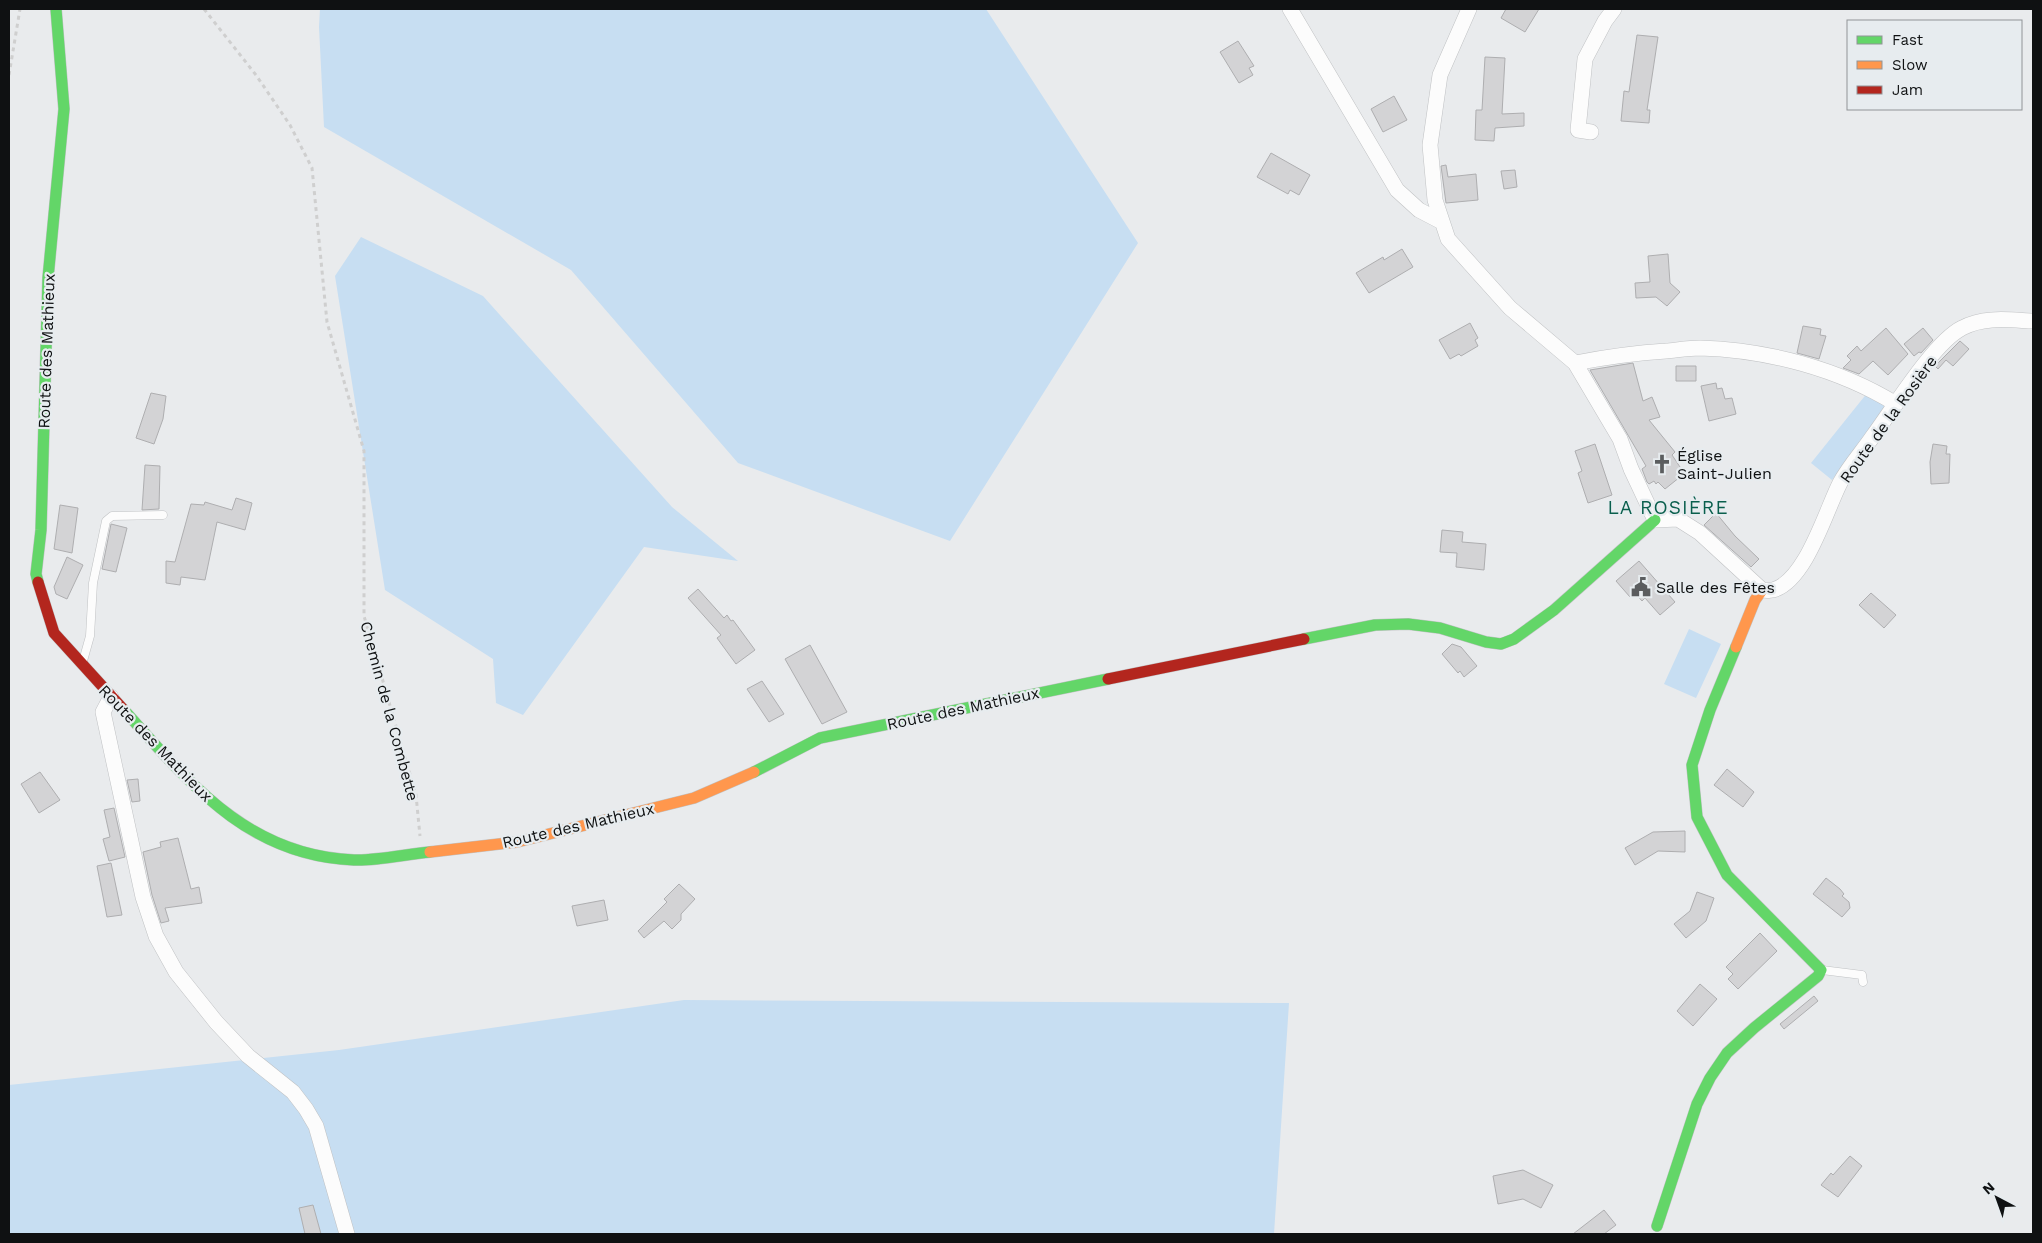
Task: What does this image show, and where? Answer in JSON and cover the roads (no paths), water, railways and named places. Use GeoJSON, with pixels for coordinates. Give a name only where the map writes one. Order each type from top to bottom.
{"type":"FeatureCollection","features":[{"type":"Feature","properties":{"kind":"street","name":"Route des Mathieux"},"geometry":{"type":"LineString","coordinates":[[56,9],[64,110],[48,278],[41,530],[36,574],[54,633],[185,777],[220,809],[258,834],[311,854],[355,860],[517,842],[694,798],[770,765],[820,738],[1375,625],[1403,622],[1420,624],[1461,632],[1486,642],[1503,644],[1526,633],[1589,581],[1655,520]]}},
{"type":"Feature","properties":{"kind":"street"},"geometry":{"type":"LineString","coordinates":[[1290,9],[1397,190],[1419,210],[1442,222]]}},
{"type":"Feature","properties":{"kind":"street"},"geometry":{"type":"LineString","coordinates":[[1469,9],[1440,75],[1430,144],[1435,200],[1448,239],[1510,308],[1575,363],[1620,439],[1655,520],[1678,519],[1700,533],[1762,590],[1755,600],[1710,710],[1692,765],[1697,817],[1727,875],[1821,970],[1818,976],[1727,1052],[1710,1078],[1697,1104],[1657,1226]]}},
{"type":"Feature","properties":{"kind":"street"},"geometry":{"type":"LineString","coordinates":[[1591,132],[1578,130],[1585,59],[1605,21],[1614,9]]}},
{"type":"Feature","properties":{"kind":"street","name":"Route de la Rosière"},"geometry":{"type":"LineString","coordinates":[[1762,590],[1773,590],[1788,580],[1810,553],[1841,482],[1917,374],[1944,343],[1961,328],[1990,320],[2033,321]]}},
{"type":"Feature","properties":{"kind":"street"},"geometry":{"type":"LineString","coordinates":[[1575,363],[1616,355],[1700,348],[1767,355],[1827,372],[1874,391],[1896,404]]}},
{"type":"Feature","properties":{"kind":"street"},"geometry":{"type":"LineString","coordinates":[[111,697],[103,712],[143,897],[156,936],[176,972],[216,1022],[248,1056],[293,1092],[306,1109],[316,1126],[347,1234]]}},
{"type":"Feature","properties":{"kind":"lane"},"geometry":{"type":"LineString","coordinates":[[82,665],[90,636],[93,583],[106,521],[112,516],[163,515]]}},
{"type":"Feature","properties":{"kind":"lane"},"geometry":{"type":"LineString","coordinates":[[1821,970],[1862,975],[1863,982]]}},
{"type":"Feature","properties":{"kind":"place","name":"Église Saint-Julien"},"geometry":{"type":"Point","coordinates":[1662,464]}},
{"type":"Feature","properties":{"kind":"place","name":"Salle des Fêtes"},"geometry":{"type":"Point","coordinates":[1641,587]}},
{"type":"Feature","properties":{"kind":"district","name":"LA ROSIÈRE"},"geometry":{"type":"Point","coordinates":[1668,507]}}]}
